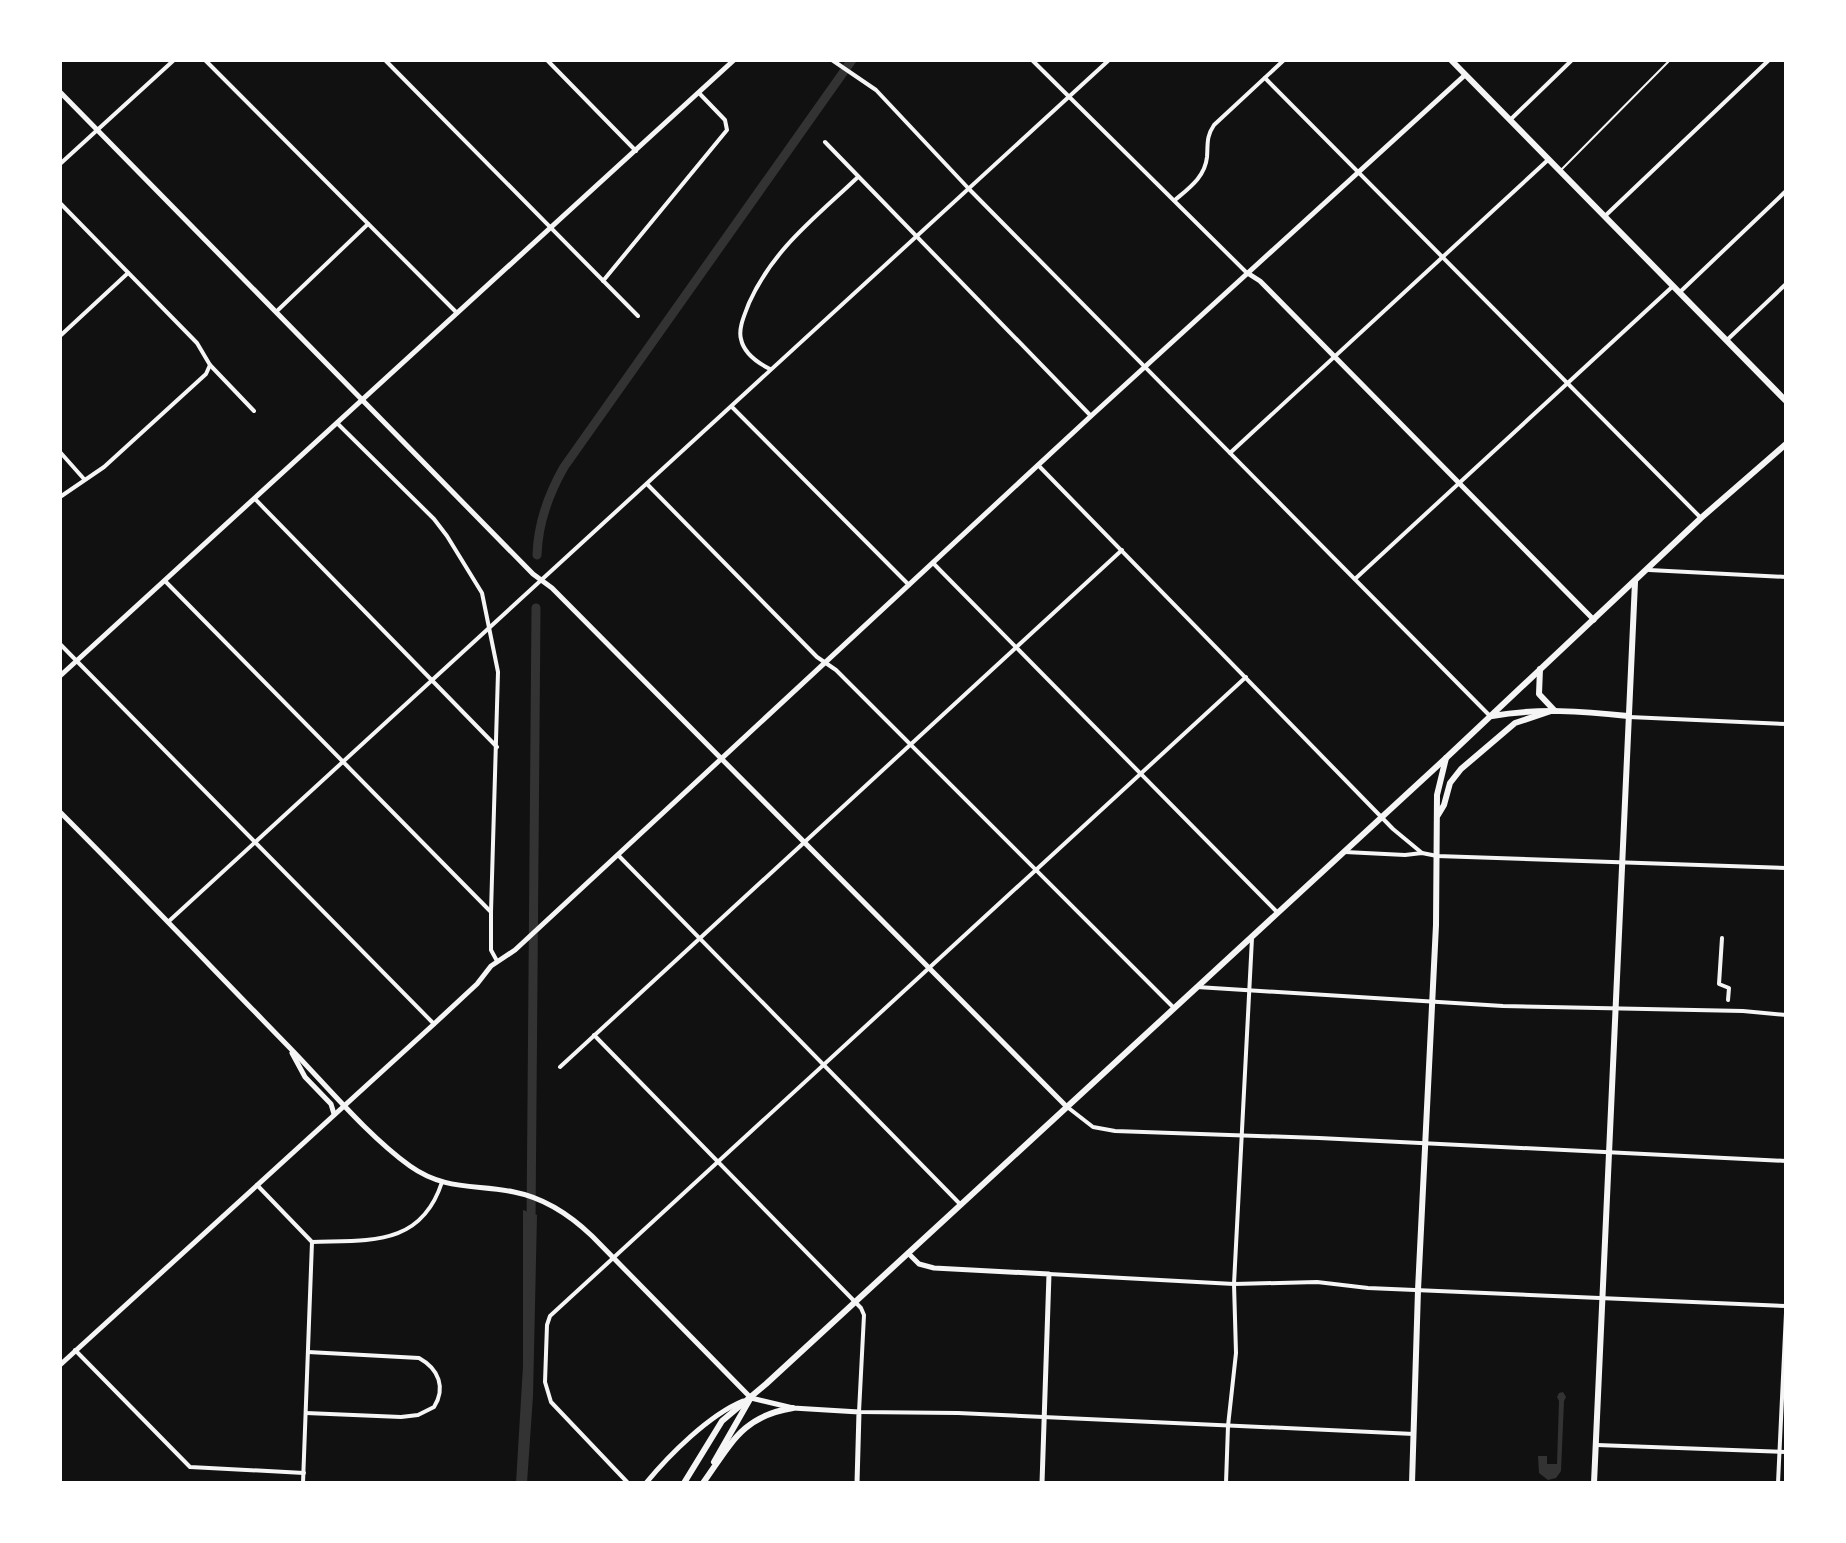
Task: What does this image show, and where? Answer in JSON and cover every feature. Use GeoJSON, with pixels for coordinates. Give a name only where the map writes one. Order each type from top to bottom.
{"type":"FeatureCollection","features":[{"type":"Feature","properties":{"kind":"main road"},"geometry":{"type":"LineString","coordinates":[[1451,60],[1786,401]]}},
{"type":"Feature","properties":{"kind":"main road"},"geometry":{"type":"LineString","coordinates":[[684,1483],[713,1433],[747,1399],[1446,758],[1701,518],[1786,444]]}},
{"type":"Feature","properties":{"kind":"main road"},"geometry":{"type":"LineString","coordinates":[[1594,1483],[1635,582]]}},
{"type":"Feature","properties":{"kind":"main road"},"geometry":{"type":"LineString","coordinates":[[1540,669],[1539,694],[1554,710]]}},
{"type":"Feature","properties":{"kind":"main road"},"geometry":{"type":"LineString","coordinates":[[1490,716],[1524,710],[1554,710],[1628,716]]}},
{"type":"Feature","properties":{"kind":"main road"},"geometry":{"type":"LineString","coordinates":[[1437,817],[1450,783],[1461,769],[1515,723],[1554,710]]}},
{"type":"Feature","properties":{"kind":"main road"},"geometry":{"type":"LineString","coordinates":[[1412,1483],[1437,795],[1446,758]]}},
{"type":"Feature","properties":{"kind":"main road"},"geometry":{"type":"LineString","coordinates":[[702,1483],[747,1399]]}},
{"type":"Feature","properties":{"kind":"main road"},"geometry":{"type":"LineString","coordinates":[[702,1483],[752,1421],[772,1412],[793,1408]]}},
{"type":"Feature","properties":{"kind":"street"},"geometry":{"type":"LineString","coordinates":[[60,164],[174,60]]}},
{"type":"Feature","properties":{"kind":"street"},"geometry":{"type":"LineString","coordinates":[[205,60],[457,313]]}},
{"type":"Feature","properties":{"kind":"street"},"geometry":{"type":"LineString","coordinates":[[385,60],[638,316]]}},
{"type":"Feature","properties":{"kind":"street"},"geometry":{"type":"LineString","coordinates":[[60,676],[734,60]]}},
{"type":"Feature","properties":{"kind":"street"},"geometry":{"type":"LineString","coordinates":[[832,60],[876,90],[969,189],[1490,716]]}},
{"type":"Feature","properties":{"kind":"street"},"geometry":{"type":"LineString","coordinates":[[1032,60],[1249,274],[1260,281],[1594,620]]}},
{"type":"Feature","properties":{"kind":"street"},"geometry":{"type":"LineString","coordinates":[[168,922],[1109,60]]}},
{"type":"Feature","properties":{"kind":"street"},"geometry":{"type":"LineString","coordinates":[[1175,200],[1200,176],[1207,159],[1207,139],[1214,125],[1284,60]]}},
{"type":"Feature","properties":{"kind":"street"},"geometry":{"type":"LineString","coordinates":[[1510,120],[1572,60]]}},
{"type":"Feature","properties":{"kind":"street"},"geometry":{"type":"LineString","coordinates":[[1605,216],[1769,60]]}},
{"type":"Feature","properties":{"kind":"street"},"geometry":{"type":"LineString","coordinates":[[549,61],[636,151]]}},
{"type":"Feature","properties":{"kind":"street"},"geometry":{"type":"LineString","coordinates":[[60,1365],[1465,75]]}},
{"type":"Feature","properties":{"kind":"street"},"geometry":{"type":"LineString","coordinates":[[1265,78],[1701,518]]}},
{"type":"Feature","properties":{"kind":"street"},"geometry":{"type":"LineString","coordinates":[[60,92],[363,401],[1085,1123],[1104,1130],[1786,1161]]}},
{"type":"Feature","properties":{"kind":"street"},"geometry":{"type":"LineString","coordinates":[[603,281],[727,130],[725,120],[699,93]]}},
{"type":"Feature","properties":{"kind":"street"},"geometry":{"type":"LineString","coordinates":[[825,142],[1091,416]]}},
{"type":"Feature","properties":{"kind":"street"},"geometry":{"type":"LineString","coordinates":[[1230,453],[1549,159]]}},
{"type":"Feature","properties":{"kind":"street"},"geometry":{"type":"LineString","coordinates":[[771,369],[758,363],[741,341],[743,316],[777,254],[858,177]]}},
{"type":"Feature","properties":{"kind":"street"},"geometry":{"type":"LineString","coordinates":[[1680,292],[1786,191]]}},
{"type":"Feature","properties":{"kind":"street"},"geometry":{"type":"LineString","coordinates":[[60,203],[197,343],[210,365],[254,411]]}},
{"type":"Feature","properties":{"kind":"street"},"geometry":{"type":"LineString","coordinates":[[277,311],[368,224]]}},
{"type":"Feature","properties":{"kind":"street"},"geometry":{"type":"LineString","coordinates":[[60,336],[128,273]]}},
{"type":"Feature","properties":{"kind":"street"},"geometry":{"type":"LineString","coordinates":[[1727,340],[1786,284]]}},
{"type":"Feature","properties":{"kind":"street"},"geometry":{"type":"LineString","coordinates":[[1354,580],[1674,285]]}},
{"type":"Feature","properties":{"kind":"street"},"geometry":{"type":"LineString","coordinates":[[60,497],[104,467],[206,374],[210,365]]}},
{"type":"Feature","properties":{"kind":"street"},"geometry":{"type":"LineString","coordinates":[[732,407],[909,585]]}},
{"type":"Feature","properties":{"kind":"street"},"geometry":{"type":"LineString","coordinates":[[338,424],[447,536],[482,593],[498,672],[491,912],[491,949],[497,961]]}},
{"type":"Feature","properties":{"kind":"street"},"geometry":{"type":"LineString","coordinates":[[60,452],[84,479]]}},
{"type":"Feature","properties":{"kind":"street"},"geometry":{"type":"LineString","coordinates":[[1038,465],[1411,847],[1422,853],[1786,868]]}},
{"type":"Feature","properties":{"kind":"street"},"geometry":{"type":"LineString","coordinates":[[647,484],[1173,1007]]}},
{"type":"Feature","properties":{"kind":"street"},"geometry":{"type":"LineString","coordinates":[[255,499],[497,747]]}},
{"type":"Feature","properties":{"kind":"street"},"geometry":{"type":"LineString","coordinates":[[560,1067],[1122,550]]}},
{"type":"Feature","properties":{"kind":"street"},"geometry":{"type":"LineString","coordinates":[[933,563],[1277,912]]}},
{"type":"Feature","properties":{"kind":"street"},"geometry":{"type":"LineString","coordinates":[[1648,570],[1786,577]]}},
{"type":"Feature","properties":{"kind":"street"},"geometry":{"type":"LineString","coordinates":[[165,581],[491,912]]}},
{"type":"Feature","properties":{"kind":"street"},"geometry":{"type":"LineString","coordinates":[[60,644],[434,1024]]}},
{"type":"Feature","properties":{"kind":"street"},"geometry":{"type":"LineString","coordinates":[[628,1483],[551,1402],[545,1382],[550,1316],[1246,677]]}},
{"type":"Feature","properties":{"kind":"street"},"geometry":{"type":"LineString","coordinates":[[1628,716],[1786,724]]}},
{"type":"Feature","properties":{"kind":"street"},"geometry":{"type":"LineString","coordinates":[[60,812],[397,1156],[442,1182],[522,1194],[541,1200],[571,1218],[613,1257],[747,1399]]}},
{"type":"Feature","properties":{"kind":"street"},"geometry":{"type":"LineString","coordinates":[[1343,852],[1422,853]]}},
{"type":"Feature","properties":{"kind":"street"},"geometry":{"type":"LineString","coordinates":[[618,855],[960,1204]]}},
{"type":"Feature","properties":{"kind":"street"},"geometry":{"type":"LineString","coordinates":[[1226,1483],[1236,1353],[1234,1284],[1252,935]]}},
{"type":"Feature","properties":{"kind":"street"},"geometry":{"type":"LineString","coordinates":[[1722,938],[1719,984],[1729,988],[1728,1000]]}},
{"type":"Feature","properties":{"kind":"street"},"geometry":{"type":"LineString","coordinates":[[1195,987],[1431,1001],[1786,1015]]}},
{"type":"Feature","properties":{"kind":"street"},"geometry":{"type":"LineString","coordinates":[[594,1035],[855,1301],[864,1315],[857,1483]]}},
{"type":"Feature","properties":{"kind":"street"},"geometry":{"type":"LineString","coordinates":[[287,1045],[305,1077],[331,1104],[334,1114]]}},
{"type":"Feature","properties":{"kind":"street"},"geometry":{"type":"LineString","coordinates":[[312,1242],[377,1240],[402,1233],[429,1210],[442,1182]]}},
{"type":"Feature","properties":{"kind":"street"},"geometry":{"type":"LineString","coordinates":[[257,1185],[312,1242],[303,1483]]}},
{"type":"Feature","properties":{"kind":"street"},"geometry":{"type":"LineString","coordinates":[[907,1253],[919,1264],[934,1268],[1234,1284],[1317,1282],[1368,1288],[1786,1306]]}},
{"type":"Feature","properties":{"kind":"street"},"geometry":{"type":"LineString","coordinates":[[1042,1483],[1049,1274]]}},
{"type":"Feature","properties":{"kind":"street"},"geometry":{"type":"LineString","coordinates":[[1778,1483],[1786,1313]]}},
{"type":"Feature","properties":{"kind":"street"},"geometry":{"type":"LineString","coordinates":[[75,1350],[190,1467],[304,1473]]}},
{"type":"Feature","properties":{"kind":"street"},"geometry":{"type":"LineString","coordinates":[[306,1413],[410,1417],[434,1407],[441,1393],[437,1375],[419,1358],[308,1352]]}},
{"type":"Feature","properties":{"kind":"street"},"geometry":{"type":"LineString","coordinates":[[646,1483],[710,1421],[730,1406],[747,1399],[793,1408],[859,1412],[958,1413],[1414,1434]]}},
{"type":"Feature","properties":{"kind":"street"},"geometry":{"type":"LineString","coordinates":[[1596,1445],[1786,1452]]}},
{"type":"Feature","properties":{"kind":"lane"},"geometry":{"type":"LineString","coordinates":[[1560,170],[1670,60]]}},
{"type":"Feature","properties":{"kind":"shaded area"},"geometry":{"type":"Polygon","coordinates":[[[523,1210],[537,1215],[533,1396],[527,1483],[516,1483],[523,1366],[523,1210]]]}},
{"type":"Feature","properties":{"kind":"shaded area"},"geometry":{"type":"Polygon","coordinates":[[[1563,1392],[1566,1397],[1561,1471],[1556,1478],[1548,1480],[1539,1473],[1538,1456],[1547,1456],[1547,1464],[1557,1464],[1557,1397],[1563,1392]]]}},
{"type":"Feature","properties":{"kind":"waterway"},"geometry":{"type":"LineString","coordinates":[[537,555],[545,510],[564,467],[852,60]]}},
{"type":"Feature","properties":{"kind":"waterway"},"geometry":{"type":"LineString","coordinates":[[531,1224],[536,608]]}}]}
